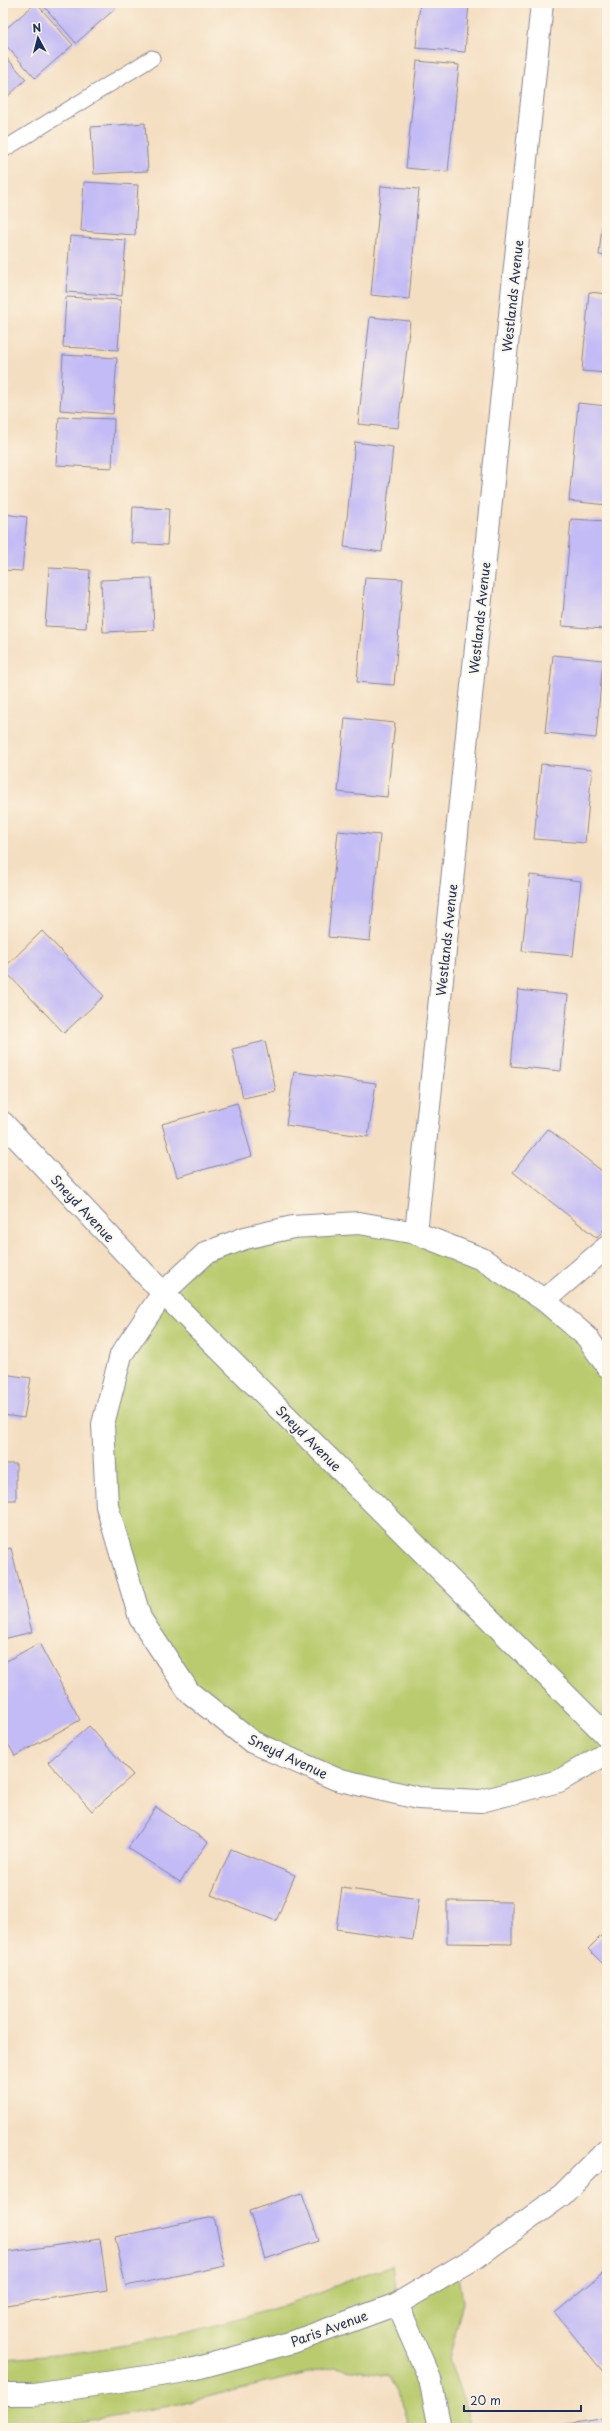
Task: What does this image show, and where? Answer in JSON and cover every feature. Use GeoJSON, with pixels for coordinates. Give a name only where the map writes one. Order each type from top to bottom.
{"type":"FeatureCollection","features":[{"type":"Feature","properties":{"kind":"street","name":"Westlands Avenue"},"geometry":{"type":"LineString","coordinates":[[416,1233],[542,3]]}},
{"type":"Feature","properties":{"kind":"street","name":"Sneyd Avenue"},"geometry":{"type":"LineString","coordinates":[[3,1123],[163,1292],[607,1736]]}},
{"type":"Feature","properties":{"kind":"street","name":"Sneyd Avenue"},"geometry":{"type":"LineString","coordinates":[[607,1366],[587,1338],[544,1300],[482,1258],[416,1233],[359,1223],[293,1227],[244,1238],[206,1253],[163,1292],[121,1355],[103,1424],[107,1506],[140,1618],[189,1692],[252,1742],[336,1779],[418,1798],[481,1801],[560,1781],[607,1753]]}},
{"type":"Feature","properties":{"kind":"street"},"geometry":{"type":"LineString","coordinates":[[544,1300],[607,1248]]}},
{"type":"Feature","properties":{"kind":"street","name":"Paris Avenue"},"geometry":{"type":"LineString","coordinates":[[3,2394],[34,2394],[186,2371],[293,2342],[397,2304],[475,2258],[562,2195],[607,2150]]}},
{"type":"Feature","properties":{"kind":"street"},"geometry":{"type":"LineString","coordinates":[[397,2304],[430,2379],[440,2428]]}},
{"type":"Feature","properties":{"kind":"lane"},"geometry":{"type":"LineString","coordinates":[[3,150],[152,58]]}},
{"type":"Feature","properties":{"kind":"green space"},"geometry":{"type":"Polygon","coordinates":[[[359,1223],[482,1259],[607,1366],[607,1753],[481,1801],[336,1779],[189,1692],[140,1618],[107,1506],[103,1424],[121,1355],[206,1253],[359,1223]]]}},
{"type":"Feature","properties":{"kind":"green space"},"geometry":{"type":"Polygon","coordinates":[[[392,2265],[397,2304],[458,2268],[463,2302],[449,2359],[468,2413],[470,2428],[408,2428],[403,2403],[389,2376],[334,2367],[169,2406],[79,2422],[3,2428],[3,2359],[74,2353],[109,2348],[144,2342],[213,2326],[281,2306],[392,2265]]]}},
{"type":"Feature","properties":{"kind":"building"},"geometry":{"type":"Polygon","coordinates":[[[36,3],[73,45],[35,78],[3,42],[3,31],[36,3]]]}},
{"type":"Feature","properties":{"kind":"building"},"geometry":{"type":"Polygon","coordinates":[[[41,3],[111,3],[116,8],[76,43],[41,3]]]}},
{"type":"Feature","properties":{"kind":"building"},"geometry":{"type":"Polygon","coordinates":[[[420,3],[469,3],[465,52],[416,48],[420,3]]]}},
{"type":"Feature","properties":{"kind":"building"},"geometry":{"type":"Polygon","coordinates":[[[3,54],[26,79],[3,101],[3,54]]]}},
{"type":"Feature","properties":{"kind":"building"},"geometry":{"type":"Polygon","coordinates":[[[417,61],[459,65],[448,172],[406,168],[417,61]]]}},
{"type":"Feature","properties":{"kind":"building"},"geometry":{"type":"Polygon","coordinates":[[[145,123],[148,171],[94,174],[91,127],[145,123]]]}},
{"type":"Feature","properties":{"kind":"building"},"geometry":{"type":"Polygon","coordinates":[[[84,182],[138,185],[135,235],[81,231],[84,182]]]}},
{"type":"Feature","properties":{"kind":"building"},"geometry":{"type":"Polygon","coordinates":[[[607,185],[607,256],[599,255],[607,185]]]}},
{"type":"Feature","properties":{"kind":"building"},"geometry":{"type":"Polygon","coordinates":[[[381,186],[419,189],[409,299],[371,295],[381,186]]]}},
{"type":"Feature","properties":{"kind":"building"},"geometry":{"type":"Polygon","coordinates":[[[70,236],[126,240],[122,296],[66,292],[70,236]]]}},
{"type":"Feature","properties":{"kind":"building"},"geometry":{"type":"Polygon","coordinates":[[[589,292],[607,294],[607,373],[582,371],[589,292]]]}},
{"type":"Feature","properties":{"kind":"building"},"geometry":{"type":"Polygon","coordinates":[[[66,297],[121,300],[118,350],[63,347],[66,297]]]}},
{"type":"Feature","properties":{"kind":"building"},"geometry":{"type":"Polygon","coordinates":[[[370,317],[410,321],[398,428],[358,424],[370,317]]]}},
{"type":"Feature","properties":{"kind":"building"},"geometry":{"type":"Polygon","coordinates":[[[63,355],[117,358],[113,414],[60,410],[63,355]]]}},
{"type":"Feature","properties":{"kind":"building"},"geometry":{"type":"Polygon","coordinates":[[[578,403],[607,406],[607,505],[569,501],[578,403]]]}},
{"type":"Feature","properties":{"kind":"building"},"geometry":{"type":"Polygon","coordinates":[[[59,417],[114,419],[112,468],[56,465],[59,417]]]}},
{"type":"Feature","properties":{"kind":"building"},"geometry":{"type":"Polygon","coordinates":[[[355,442],[393,447],[382,552],[344,547],[355,442]]]}},
{"type":"Feature","properties":{"kind":"building"},"geometry":{"type":"Polygon","coordinates":[[[133,507],[169,509],[167,545],[131,543],[133,507]]]}},
{"type":"Feature","properties":{"kind":"building"},"geometry":{"type":"Polygon","coordinates":[[[3,514],[27,517],[22,571],[3,570],[3,514]]]}},
{"type":"Feature","properties":{"kind":"building"},"geometry":{"type":"Polygon","coordinates":[[[571,519],[607,521],[607,589],[604,629],[562,626],[571,519]]]}},
{"type":"Feature","properties":{"kind":"building"},"geometry":{"type":"Polygon","coordinates":[[[49,568],[90,570],[86,628],[45,626],[49,568]]]}},
{"type":"Feature","properties":{"kind":"building"},"geometry":{"type":"Polygon","coordinates":[[[365,577],[403,579],[394,685],[357,682],[365,577]]]}},
{"type":"Feature","properties":{"kind":"building"},"geometry":{"type":"Polygon","coordinates":[[[152,578],[154,630],[103,632],[101,580],[152,578]]]}},
{"type":"Feature","properties":{"kind":"building"},"geometry":{"type":"Polygon","coordinates":[[[553,655],[603,660],[596,738],[545,733],[553,655]]]}},
{"type":"Feature","properties":{"kind":"building"},"geometry":{"type":"Polygon","coordinates":[[[345,718],[395,723],[387,797],[338,792],[345,718]]]}},
{"type":"Feature","properties":{"kind":"building"},"geometry":{"type":"Polygon","coordinates":[[[541,764],[592,769],[585,843],[534,839],[541,764]]]}},
{"type":"Feature","properties":{"kind":"building"},"geometry":{"type":"Polygon","coordinates":[[[338,831],[380,835],[370,941],[328,937],[338,831]]]}},
{"type":"Feature","properties":{"kind":"building"},"geometry":{"type":"Polygon","coordinates":[[[530,875],[581,881],[573,956],[522,951],[530,875]]]}},
{"type":"Feature","properties":{"kind":"building"},"geometry":{"type":"Polygon","coordinates":[[[42,931],[104,996],[64,1033],[3,969],[42,931]]]}},
{"type":"Feature","properties":{"kind":"building"},"geometry":{"type":"Polygon","coordinates":[[[518,990],[568,995],[561,1071],[511,1066],[518,990]]]}},
{"type":"Feature","properties":{"kind":"building"},"geometry":{"type":"Polygon","coordinates":[[[265,1041],[276,1091],[243,1098],[232,1049],[265,1041]]]}},
{"type":"Feature","properties":{"kind":"building"},"geometry":{"type":"Polygon","coordinates":[[[294,1072],[376,1083],[368,1137],[286,1125],[294,1072]]]}},
{"type":"Feature","properties":{"kind":"building"},"geometry":{"type":"Polygon","coordinates":[[[237,1103],[252,1156],[177,1177],[162,1124],[237,1103]]]}},
{"type":"Feature","properties":{"kind":"building"},"geometry":{"type":"Polygon","coordinates":[[[548,1129],[607,1175],[607,1225],[597,1238],[513,1172],[548,1129]]]}},
{"type":"Feature","properties":{"kind":"building"},"geometry":{"type":"Polygon","coordinates":[[[3,1374],[31,1378],[24,1418],[3,1415],[3,1374]]]}},
{"type":"Feature","properties":{"kind":"building"},"geometry":{"type":"Polygon","coordinates":[[[3,1464],[16,1464],[16,1500],[3,1500],[3,1464]]]}},
{"type":"Feature","properties":{"kind":"building"},"geometry":{"type":"Polygon","coordinates":[[[11,1548],[32,1632],[3,1639],[3,1550],[11,1548]]]}},
{"type":"Feature","properties":{"kind":"building"},"geometry":{"type":"Polygon","coordinates":[[[39,1643],[80,1720],[15,1756],[3,1735],[3,1663],[39,1643]]]}},
{"type":"Feature","properties":{"kind":"building"},"geometry":{"type":"Polygon","coordinates":[[[89,1726],[133,1775],[92,1811],[48,1762],[89,1726]]]}},
{"type":"Feature","properties":{"kind":"building"},"geometry":{"type":"Polygon","coordinates":[[[156,1807],[208,1842],[180,1882],[128,1848],[156,1807]]]}},
{"type":"Feature","properties":{"kind":"building"},"geometry":{"type":"Polygon","coordinates":[[[231,1849],[295,1875],[276,1921],[211,1895],[231,1849]]]}},
{"type":"Feature","properties":{"kind":"building"},"geometry":{"type":"Polygon","coordinates":[[[342,1888],[419,1899],[413,1940],[336,1929],[342,1888]]]}},
{"type":"Feature","properties":{"kind":"building"},"geometry":{"type":"Polygon","coordinates":[[[447,1901],[512,1902],[512,1944],[447,1943],[447,1901]]]}},
{"type":"Feature","properties":{"kind":"building"},"geometry":{"type":"Polygon","coordinates":[[[607,1930],[607,1968],[588,1949],[607,1930]]]}},
{"type":"Feature","properties":{"kind":"building"},"geometry":{"type":"Polygon","coordinates":[[[302,2193],[319,2241],[265,2259],[249,2211],[302,2193]]]}},
{"type":"Feature","properties":{"kind":"building"},"geometry":{"type":"Polygon","coordinates":[[[214,2217],[225,2266],[126,2286],[115,2237],[214,2217]]]}},
{"type":"Feature","properties":{"kind":"building"},"geometry":{"type":"Polygon","coordinates":[[[100,2239],[107,2290],[6,2305],[3,2281],[3,2253],[100,2239]]]}},
{"type":"Feature","properties":{"kind":"building"},"geometry":{"type":"Polygon","coordinates":[[[607,2270],[607,2373],[605,2374],[555,2313],[607,2270]]]}},
{"type":"Feature","properties":{"kind":"building"},"geometry":{"type":"Polygon","coordinates":[[[607,2418],[607,2428],[561,2428],[561,2425],[607,2418]]]}}]}
